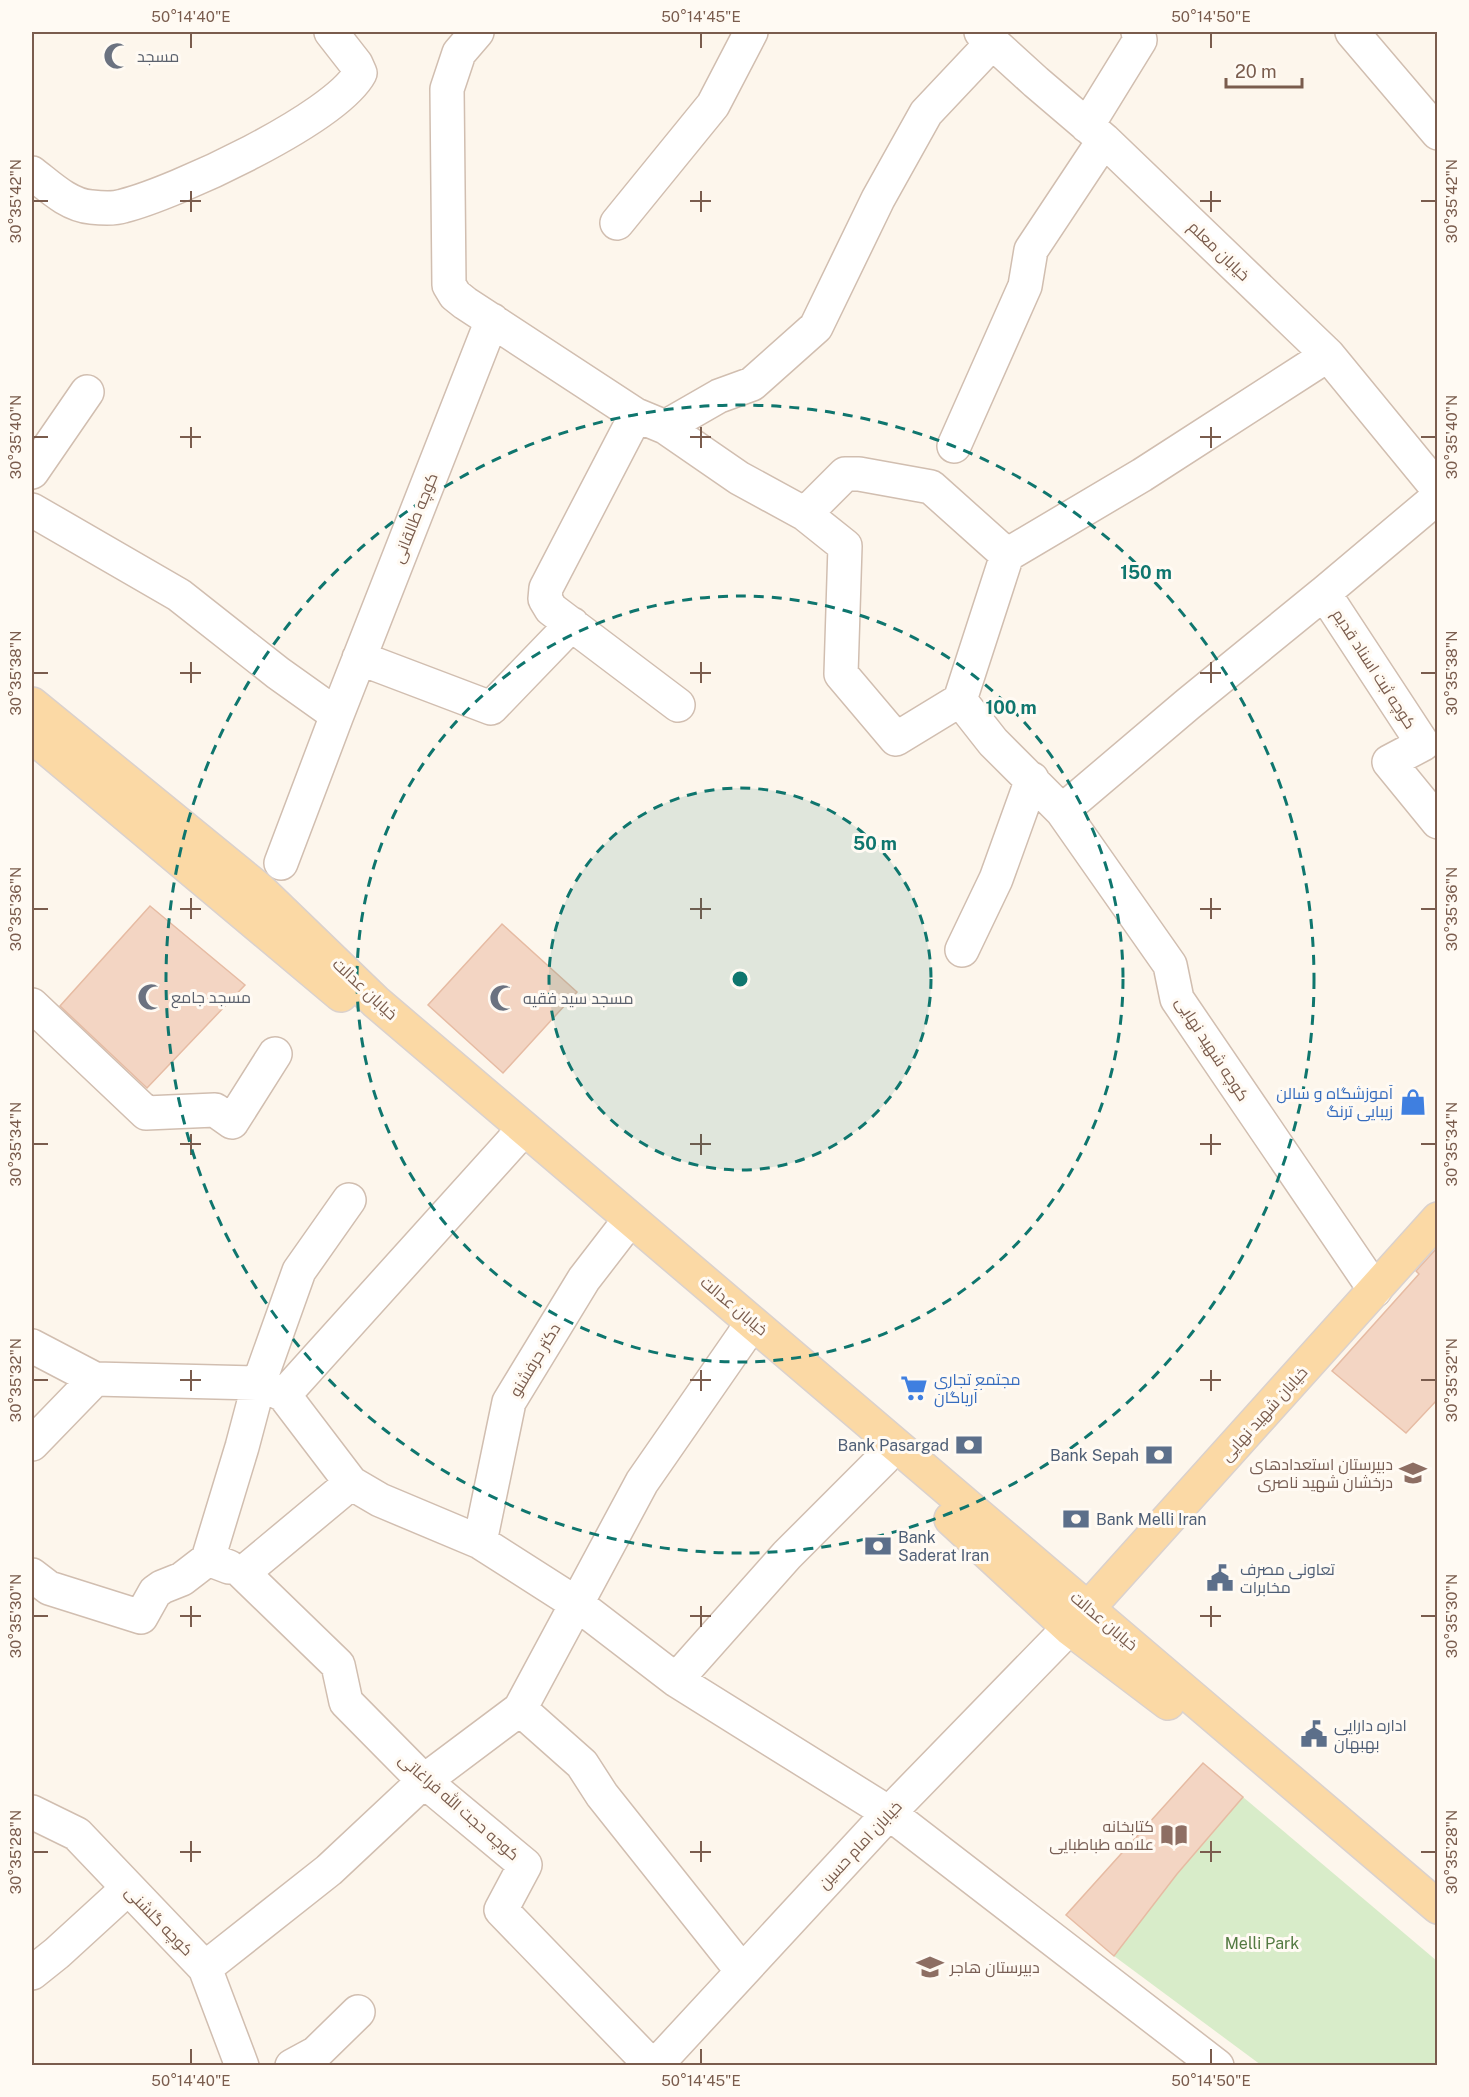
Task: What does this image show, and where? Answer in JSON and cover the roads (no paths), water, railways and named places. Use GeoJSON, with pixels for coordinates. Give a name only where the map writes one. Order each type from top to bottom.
{"type":"FeatureCollection","features":[{"type":"Feature","properties":{"kind":"main road","name":"خیابان عدالت"},"geometry":{"type":"LineString","coordinates":[[32,704],[260,890],[376,1002],[1214,1738],[1437,1929]]}},
{"type":"Feature","properties":{"kind":"main road","name":"خیابان عدالت"},"geometry":{"type":"LineString","coordinates":[[32,736],[744,1335],[884,1458],[1437,1907]]}},
{"type":"Feature","properties":{"kind":"main road","name":"خیابان شهید نهایی"},"geometry":{"type":"LineString","coordinates":[[1079,1618],[1437,1219]]}},
{"type":"Feature","properties":{"kind":"street"},"geometry":{"type":"LineString","coordinates":[[32,173],[64,197],[88,207],[121,207],[211,174],[324,109],[355,81],[360,73],[356,64],[331,32]]}},
{"type":"Feature","properties":{"kind":"street"},"geometry":{"type":"LineString","coordinates":[[477,32],[459,53],[447,89],[449,285],[455,295],[636,415],[665,427],[739,478],[805,514],[845,546],[841,675],[896,739],[960,700],[1007,555],[1142,475],[1328,355]]}},
{"type":"Feature","properties":{"kind":"street"},"geometry":{"type":"LineString","coordinates":[[617,223],[713,105],[751,32]]}},
{"type":"Feature","properties":{"kind":"street"},"geometry":{"type":"LineString","coordinates":[[954,446],[1025,286],[1031,250],[1095,133],[1140,40],[1138,32]]}},
{"type":"Feature","properties":{"kind":"street"},"geometry":{"type":"LineString","coordinates":[[1352,32],[1437,132]]}},
{"type":"Feature","properties":{"kind":"street"},"geometry":{"type":"LineString","coordinates":[[665,427],[719,396],[752,384],[816,327],[878,199],[926,113],[986,37]]}},
{"type":"Feature","properties":{"kind":"street","name":"خیابان معلم"},"geometry":{"type":"LineString","coordinates":[[986,37],[1095,133],[1328,355],[1437,489]]}},
{"type":"Feature","properties":{"kind":"street","name":"کوچه طالقانی"},"geometry":{"type":"LineString","coordinates":[[281,862],[492,320]]}},
{"type":"Feature","properties":{"kind":"street"},"geometry":{"type":"LineString","coordinates":[[32,472],[87,392]]}},
{"type":"Feature","properties":{"kind":"street"},"geometry":{"type":"LineString","coordinates":[[636,415],[546,588],[545,599],[551,609],[678,705]]}},
{"type":"Feature","properties":{"kind":"street"},"geometry":{"type":"LineString","coordinates":[[805,514],[845,474],[859,474],[931,487],[1007,555]]}},
{"type":"Feature","properties":{"kind":"street","name":"کوچه ثبت اسناد قدیم"},"geometry":{"type":"LineString","coordinates":[[1437,497],[1324,593],[1423,744],[1389,762],[1437,822]]}},
{"type":"Feature","properties":{"kind":"street"},"geometry":{"type":"LineString","coordinates":[[32,510],[179,595],[278,673],[337,715]]}},
{"type":"Feature","properties":{"kind":"street"},"geometry":{"type":"LineString","coordinates":[[1062,811],[1324,593]]}},
{"type":"Feature","properties":{"kind":"street"},"geometry":{"type":"LineString","coordinates":[[359,658],[491,708],[572,624]]}},
{"type":"Feature","properties":{"kind":"street","name":"کوچه شهید نهایی"},"geometry":{"type":"LineString","coordinates":[[960,700],[993,742],[1062,811],[1170,965],[1177,999],[1375,1290]]}},
{"type":"Feature","properties":{"kind":"street"},"geometry":{"type":"LineString","coordinates":[[962,950],[996,879],[1032,779]]}},
{"type":"Feature","properties":{"kind":"street"},"geometry":{"type":"LineString","coordinates":[[32,1005],[146,1113],[215,1110],[232,1122],[275,1054]]}},
{"type":"Feature","properties":{"kind":"street"},"geometry":{"type":"LineString","coordinates":[[271,1389],[513,1141]]}},
{"type":"Feature","properties":{"kind":"street"},"geometry":{"type":"LineString","coordinates":[[32,1575],[49,1588],[141,1617],[155,1592],[182,1579],[208,1559],[242,1447],[271,1389],[299,1271],[348,1200]]}},
{"type":"Feature","properties":{"kind":"street","name":"دکتر حرفشنو"},"geometry":{"type":"LineString","coordinates":[[480,1542],[509,1402],[584,1279],[621,1231]]}},
{"type":"Feature","properties":{"kind":"street"},"geometry":{"type":"LineString","coordinates":[[205,1968],[329,1870],[424,1781],[520,1709],[642,1482],[744,1335]]}},
{"type":"Feature","properties":{"kind":"street"},"geometry":{"type":"LineString","coordinates":[[32,1346],[95,1379],[271,1389],[351,1483],[380,1500],[480,1542],[577,1604],[676,1680],[889,1813],[1217,2066]]}},
{"type":"Feature","properties":{"kind":"street"},"geometry":{"type":"LineString","coordinates":[[32,1444],[95,1379]]}},
{"type":"Feature","properties":{"kind":"street"},"geometry":{"type":"LineString","coordinates":[[676,1680],[787,1555],[884,1458]]}},
{"type":"Feature","properties":{"kind":"street"},"geometry":{"type":"LineString","coordinates":[[208,1559],[243,1573],[351,1483]]}},
{"type":"Feature","properties":{"kind":"street","name":"کوچه حجت الله فراغاتی"},"geometry":{"type":"LineString","coordinates":[[243,1573],[338,1665],[346,1702],[424,1781],[525,1865],[501,1910],[653,2066]]}},
{"type":"Feature","properties":{"kind":"street","name":"خیابان امام حسین"},"geometry":{"type":"LineString","coordinates":[[653,2066],[889,1813],[1079,1618]]}},
{"type":"Feature","properties":{"kind":"street"},"geometry":{"type":"LineString","coordinates":[[520,1709],[582,1764],[602,1795],[742,1971]]}},
{"type":"Feature","properties":{"kind":"street","name":"کوچه گلشنی"},"geometry":{"type":"LineString","coordinates":[[32,1812],[77,1834],[205,1968],[242,2066]]}},
{"type":"Feature","properties":{"kind":"street"},"geometry":{"type":"LineString","coordinates":[[32,1973],[128,1888]]}},
{"type":"Feature","properties":{"kind":"street"},"geometry":{"type":"LineString","coordinates":[[292,2066],[316,2053],[358,2012]]}},
{"type":"Feature","properties":{"kind":"place","name":"مسجد"},"geometry":{"type":"Point","coordinates":[117,56]}},
{"type":"Feature","properties":{"kind":"place","name":"مسجد جامع"},"geometry":{"type":"Point","coordinates":[151,997]}},
{"type":"Feature","properties":{"kind":"place","name":"مسجد سید فقیه"},"geometry":{"type":"Point","coordinates":[503,998]}},
{"type":"Feature","properties":{"kind":"place","name":"آموزشگاه و سالن زیبایی ترنگ"},"geometry":{"type":"Point","coordinates":[1413,1102]}},
{"type":"Feature","properties":{"kind":"place","name":"مجتمع تجاری آریاگان"},"geometry":{"type":"Point","coordinates":[914,1388]}},
{"type":"Feature","properties":{"kind":"place","name":"Bank Pasargad"},"geometry":{"type":"Point","coordinates":[969,1445]}},
{"type":"Feature","properties":{"kind":"place","name":"Bank Sepah"},"geometry":{"type":"Point","coordinates":[1159,1455]}},
{"type":"Feature","properties":{"kind":"place","name":"دبیرستان استعدادهای درخشان شهید ناصری"},"geometry":{"type":"Point","coordinates":[1413,1473]}},
{"type":"Feature","properties":{"kind":"place","name":"Bank Melli Iran"},"geometry":{"type":"Point","coordinates":[1076,1519]}},
{"type":"Feature","properties":{"kind":"place","name":"Bank Saderat Iran"},"geometry":{"type":"Point","coordinates":[878,1546]}},
{"type":"Feature","properties":{"kind":"place","name":"تعاونی مصرف مخابرات"},"geometry":{"type":"Point","coordinates":[1220,1578]}},
{"type":"Feature","properties":{"kind":"place","name":"اداره دارایی بهبهان"},"geometry":{"type":"Point","coordinates":[1314,1734]}},
{"type":"Feature","properties":{"kind":"place","name":"کتابخانه علامه طباطبایی"},"geometry":{"type":"Point","coordinates":[1174,1835]}},
{"type":"Feature","properties":{"kind":"place","name":"دبیرستان هاجر"},"geometry":{"type":"Point","coordinates":[930,1967]}},
{"type":"Feature","properties":{"kind":"park label","name":"Melli Park"},"geometry":{"type":"Point","coordinates":[1262,1943]}}]}
